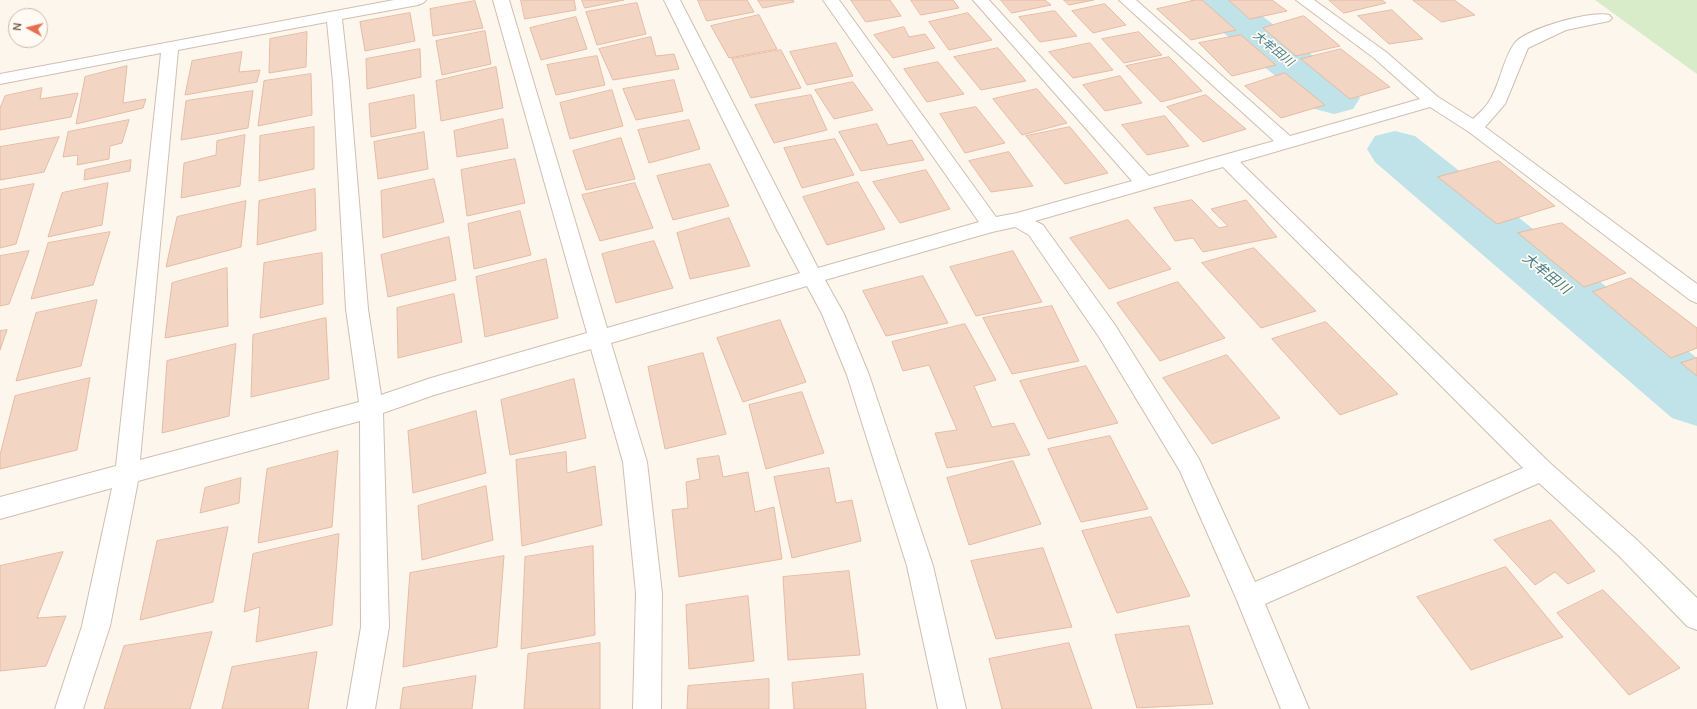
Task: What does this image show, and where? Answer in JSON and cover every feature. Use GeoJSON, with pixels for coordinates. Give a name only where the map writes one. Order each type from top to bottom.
{"type":"FeatureCollection","features":[{"type":"Feature","properties":{"kind":"street"},"geometry":{"type":"LineString","coordinates":[[0,79],[418,0]]}},
{"type":"Feature","properties":{"kind":"street"},"geometry":{"type":"LineString","coordinates":[[501,0],[635,462],[649,593],[647,709]]}},
{"type":"Feature","properties":{"kind":"street"},"geometry":{"type":"LineString","coordinates":[[672,0],[812,276],[833,314],[860,382],[920,566],[952,709]]}},
{"type":"Feature","properties":{"kind":"street"},"geometry":{"type":"LineString","coordinates":[[831,0],[991,225]]}},
{"type":"Feature","properties":{"kind":"street"},"geometry":{"type":"LineString","coordinates":[[981,0],[1145,183]]}},
{"type":"Feature","properties":{"kind":"street"},"geometry":{"type":"LineString","coordinates":[[1127,0],[1286,142]]}},
{"type":"Feature","properties":{"kind":"street"},"geometry":{"type":"LineString","coordinates":[[1304,0],[1380,55],[1432,101],[1475,128],[1697,295]]}},
{"type":"Feature","properties":{"kind":"street"},"geometry":{"type":"LineString","coordinates":[[334,16],[341,82],[357,309],[371,408],[375,627],[362,709]]}},
{"type":"Feature","properties":{"kind":"street"},"geometry":{"type":"LineString","coordinates":[[1475,128],[1496,104],[1521,45],[1556,27],[1581,19],[1604,18]]}},
{"type":"Feature","properties":{"kind":"street"},"geometry":{"type":"LineString","coordinates":[[69,709],[96,626],[127,474],[170,48]]}},
{"type":"Feature","properties":{"kind":"street"},"geometry":{"type":"LineString","coordinates":[[0,508],[371,408],[432,387],[812,276],[991,225],[1017,220],[1228,161],[1286,142],[1432,101]]}},
{"type":"Feature","properties":{"kind":"street"},"geometry":{"type":"LineString","coordinates":[[1228,161],[1542,471],[1628,548],[1697,617]]}},
{"type":"Feature","properties":{"kind":"street"},"geometry":{"type":"LineString","coordinates":[[1017,220],[1036,230],[1107,330],[1186,459],[1249,598],[1295,709]]}},
{"type":"Feature","properties":{"kind":"street"},"geometry":{"type":"LineString","coordinates":[[1249,598],[1542,471]]}},
{"type":"Feature","properties":{"kind":"green space"},"geometry":{"type":"Polygon","coordinates":[[[1595,0],[1697,0],[1697,74],[1595,0]]]}},
{"type":"Feature","properties":{"kind":"building"},"geometry":{"type":"Polygon","coordinates":[[[521,0],[574,0],[576,10],[525,19],[521,0]]]}},
{"type":"Feature","properties":{"kind":"building"},"geometry":{"type":"Polygon","coordinates":[[[582,0],[624,0],[585,8],[582,0]]]}},
{"type":"Feature","properties":{"kind":"building"},"geometry":{"type":"Polygon","coordinates":[[[698,0],[747,0],[754,12],[707,21],[698,0]]]}},
{"type":"Feature","properties":{"kind":"building"},"geometry":{"type":"Polygon","coordinates":[[[758,0],[793,0],[794,2],[763,8],[758,0]]]}},
{"type":"Feature","properties":{"kind":"building"},"geometry":{"type":"Polygon","coordinates":[[[851,0],[890,0],[901,16],[866,22],[851,0]]]}},
{"type":"Feature","properties":{"kind":"building"},"geometry":{"type":"Polygon","coordinates":[[[911,0],[953,0],[959,8],[921,15],[911,0]]]}},
{"type":"Feature","properties":{"kind":"building"},"geometry":{"type":"Polygon","coordinates":[[[1001,0],[1045,0],[1051,5],[1012,13],[1001,0]]]}},
{"type":"Feature","properties":{"kind":"building"},"geometry":{"type":"Polygon","coordinates":[[[1064,0],[1094,0],[1069,5],[1064,0]]]}},
{"type":"Feature","properties":{"kind":"building"},"geometry":{"type":"Polygon","coordinates":[[[1202,0],[1236,30],[1191,40],[1157,9],[1202,0]]]}},
{"type":"Feature","properties":{"kind":"building"},"geometry":{"type":"Polygon","coordinates":[[[1229,0],[1272,0],[1287,11],[1250,19],[1229,0]]]}},
{"type":"Feature","properties":{"kind":"building"},"geometry":{"type":"Polygon","coordinates":[[[1329,0],[1382,0],[1386,3],[1344,13],[1329,0]]]}},
{"type":"Feature","properties":{"kind":"building"},"geometry":{"type":"Polygon","coordinates":[[[1413,0],[1454,0],[1475,15],[1442,22],[1413,0]]]}},
{"type":"Feature","properties":{"kind":"building"},"geometry":{"type":"Polygon","coordinates":[[[475,1],[483,28],[433,36],[430,9],[475,1]]]}},
{"type":"Feature","properties":{"kind":"building"},"geometry":{"type":"Polygon","coordinates":[[[637,3],[646,34],[597,45],[586,12],[637,3]]]}},
{"type":"Feature","properties":{"kind":"building"},"geometry":{"type":"Polygon","coordinates":[[[1105,4],[1126,25],[1093,33],[1072,11],[1105,4]]]}},
{"type":"Feature","properties":{"kind":"building"},"geometry":{"type":"Polygon","coordinates":[[[1392,10],[1423,39],[1389,44],[1358,16],[1392,10]]]}},
{"type":"Feature","properties":{"kind":"building"},"geometry":{"type":"Polygon","coordinates":[[[1055,11],[1077,36],[1040,42],[1019,17],[1055,11]]]}},
{"type":"Feature","properties":{"kind":"building"},"geometry":{"type":"Polygon","coordinates":[[[410,13],[415,41],[365,51],[360,22],[410,13]]]}},
{"type":"Feature","properties":{"kind":"building"},"geometry":{"type":"Polygon","coordinates":[[[968,13],[992,40],[949,50],[929,22],[968,13]]]}},
{"type":"Feature","properties":{"kind":"building"},"geometry":{"type":"Polygon","coordinates":[[[759,15],[777,49],[729,58],[711,26],[759,15]]]}},
{"type":"Feature","properties":{"kind":"building"},"geometry":{"type":"Polygon","coordinates":[[[1304,16],[1340,46],[1296,56],[1263,28],[1304,16]]]}},
{"type":"Feature","properties":{"kind":"building"},"geometry":{"type":"Polygon","coordinates":[[[576,17],[587,49],[541,60],[530,28],[576,17]]]}},
{"type":"Feature","properties":{"kind":"building"},"geometry":{"type":"Polygon","coordinates":[[[904,27],[909,37],[925,34],[935,48],[893,58],[874,35],[904,27]]]}},
{"type":"Feature","properties":{"kind":"building"},"geometry":{"type":"Polygon","coordinates":[[[485,31],[491,64],[442,75],[436,41],[485,31]]]}},
{"type":"Feature","properties":{"kind":"building"},"geometry":{"type":"Polygon","coordinates":[[[307,32],[306,67],[269,73],[270,39],[307,32]]]}},
{"type":"Feature","properties":{"kind":"building"},"geometry":{"type":"Polygon","coordinates":[[[1139,32],[1162,55],[1124,63],[1102,39],[1139,32]]]}},
{"type":"Feature","properties":{"kind":"building"},"geometry":{"type":"Polygon","coordinates":[[[1241,35],[1276,65],[1232,76],[1199,43],[1241,35]]]}},
{"type":"Feature","properties":{"kind":"building"},"geometry":{"type":"Polygon","coordinates":[[[651,37],[656,56],[674,54],[679,69],[613,80],[599,49],[651,37]]]}},
{"type":"Feature","properties":{"kind":"building"},"geometry":{"type":"Polygon","coordinates":[[[836,43],[853,76],[807,85],[790,52],[836,43]]]}},
{"type":"Feature","properties":{"kind":"building"},"geometry":{"type":"Polygon","coordinates":[[[1090,43],[1113,70],[1073,78],[1049,52],[1090,43]]]}},
{"type":"Feature","properties":{"kind":"building"},"geometry":{"type":"Polygon","coordinates":[[[998,48],[1026,81],[981,90],[954,57],[998,48]]]}},
{"type":"Feature","properties":{"kind":"building"},"geometry":{"type":"Polygon","coordinates":[[[420,49],[421,77],[367,89],[366,59],[420,49]]]}},
{"type":"Feature","properties":{"kind":"building"},"geometry":{"type":"Polygon","coordinates":[[[1341,49],[1390,87],[1350,99],[1301,59],[1341,49]]]}},
{"type":"Feature","properties":{"kind":"building"},"geometry":{"type":"Polygon","coordinates":[[[781,50],[801,88],[751,98],[732,59],[781,50]]]}},
{"type":"Feature","properties":{"kind":"building"},"geometry":{"type":"Polygon","coordinates":[[[242,52],[239,72],[260,70],[257,82],[185,95],[192,61],[242,52]]]}},
{"type":"Feature","properties":{"kind":"building"},"geometry":{"type":"Polygon","coordinates":[[[597,56],[605,85],[556,95],[547,65],[597,56]]]}},
{"type":"Feature","properties":{"kind":"building"},"geometry":{"type":"Polygon","coordinates":[[[1169,57],[1202,91],[1161,102],[1126,66],[1169,57]]]}},
{"type":"Feature","properties":{"kind":"building"},"geometry":{"type":"Polygon","coordinates":[[[938,62],[964,94],[927,102],[904,69],[938,62]]]}},
{"type":"Feature","properties":{"kind":"building"},"geometry":{"type":"Polygon","coordinates":[[[127,66],[123,103],[146,99],[143,108],[76,124],[85,77],[127,66]]]}},
{"type":"Feature","properties":{"kind":"building"},"geometry":{"type":"Polygon","coordinates":[[[496,67],[503,108],[441,121],[436,81],[496,67]]]}},
{"type":"Feature","properties":{"kind":"building"},"geometry":{"type":"Polygon","coordinates":[[[1285,73],[1325,105],[1281,118],[1245,86],[1285,73]]]}},
{"type":"Feature","properties":{"kind":"building"},"geometry":{"type":"Polygon","coordinates":[[[311,74],[312,115],[258,126],[264,81],[311,74]]]}},
{"type":"Feature","properties":{"kind":"building"},"geometry":{"type":"Polygon","coordinates":[[[1120,76],[1142,103],[1105,111],[1083,85],[1120,76]]]}},
{"type":"Feature","properties":{"kind":"building"},"geometry":{"type":"Polygon","coordinates":[[[674,80],[683,111],[636,120],[623,89],[674,80]]]}},
{"type":"Feature","properties":{"kind":"building"},"geometry":{"type":"Polygon","coordinates":[[[853,82],[873,110],[834,119],[815,90],[853,82]]]}},
{"type":"Feature","properties":{"kind":"building"},"geometry":{"type":"Polygon","coordinates":[[[42,88],[40,99],[78,93],[71,117],[0,130],[0,108],[5,96],[42,88]]]}},
{"type":"Feature","properties":{"kind":"building"},"geometry":{"type":"Polygon","coordinates":[[[1037,89],[1067,123],[1022,135],[993,99],[1037,89]]]}},
{"type":"Feature","properties":{"kind":"building"},"geometry":{"type":"Polygon","coordinates":[[[612,90],[623,126],[570,139],[560,103],[612,90]]]}},
{"type":"Feature","properties":{"kind":"building"},"geometry":{"type":"Polygon","coordinates":[[[253,91],[248,128],[181,140],[186,101],[253,91]]]}},
{"type":"Feature","properties":{"kind":"building"},"geometry":{"type":"Polygon","coordinates":[[[414,95],[416,128],[371,137],[369,104],[414,95]]]}},
{"type":"Feature","properties":{"kind":"building"},"geometry":{"type":"Polygon","coordinates":[[[811,95],[827,130],[774,143],[755,105],[811,95]]]}},
{"type":"Feature","properties":{"kind":"building"},"geometry":{"type":"Polygon","coordinates":[[[1206,95],[1246,129],[1203,142],[1167,107],[1206,95]]]}},
{"type":"Feature","properties":{"kind":"building"},"geometry":{"type":"Polygon","coordinates":[[[976,107],[1005,143],[965,153],[940,114],[976,107]]]}},
{"type":"Feature","properties":{"kind":"building"},"geometry":{"type":"Polygon","coordinates":[[[1165,116],[1189,146],[1147,155],[1122,125],[1165,116]]]}},
{"type":"Feature","properties":{"kind":"building"},"geometry":{"type":"Polygon","coordinates":[[[503,119],[508,148],[457,157],[454,131],[503,119]]]}},
{"type":"Feature","properties":{"kind":"building"},"geometry":{"type":"Polygon","coordinates":[[[129,120],[122,143],[110,146],[109,159],[77,165],[78,155],[63,157],[68,132],[129,120]]]}},
{"type":"Feature","properties":{"kind":"building"},"geometry":{"type":"Polygon","coordinates":[[[689,120],[700,149],[649,163],[638,130],[689,120]]]}},
{"type":"Feature","properties":{"kind":"building"},"geometry":{"type":"Polygon","coordinates":[[[877,124],[888,145],[912,140],[924,160],[861,171],[839,132],[877,124]]]}},
{"type":"Feature","properties":{"kind":"building"},"geometry":{"type":"Polygon","coordinates":[[[314,127],[314,169],[259,181],[260,136],[314,127]]]}},
{"type":"Feature","properties":{"kind":"building"},"geometry":{"type":"Polygon","coordinates":[[[1070,127],[1108,173],[1065,184],[1026,136],[1070,127]]]}},
{"type":"Feature","properties":{"kind":"building"},"geometry":{"type":"Polygon","coordinates":[[[424,132],[428,169],[378,179],[374,142],[424,132]]]}},
{"type":"Feature","properties":{"kind":"building"},"geometry":{"type":"Polygon","coordinates":[[[245,135],[240,186],[181,198],[184,163],[216,155],[217,141],[245,135]]]}},
{"type":"Feature","properties":{"kind":"building"},"geometry":{"type":"Polygon","coordinates":[[[59,137],[44,172],[0,180],[0,147],[59,137]]]}},
{"type":"Feature","properties":{"kind":"building"},"geometry":{"type":"Polygon","coordinates":[[[621,138],[635,179],[586,190],[573,151],[621,138]]]}},
{"type":"Feature","properties":{"kind":"building"},"geometry":{"type":"Polygon","coordinates":[[[835,139],[854,175],[802,188],[784,148],[835,139]]]}},
{"type":"Feature","properties":{"kind":"building"},"geometry":{"type":"Polygon","coordinates":[[[1009,152],[1033,186],[991,192],[969,161],[1009,152]]]}},
{"type":"Feature","properties":{"kind":"building"},"geometry":{"type":"Polygon","coordinates":[[[515,159],[525,203],[467,216],[461,170],[515,159]]]}},
{"type":"Feature","properties":{"kind":"building"},"geometry":{"type":"Polygon","coordinates":[[[131,160],[130,171],[84,180],[85,170],[131,160]]]}},
{"type":"Feature","properties":{"kind":"building"},"geometry":{"type":"Polygon","coordinates":[[[1499,161],[1555,206],[1497,224],[1438,177],[1499,161]]]}},
{"type":"Feature","properties":{"kind":"building"},"geometry":{"type":"Polygon","coordinates":[[[710,164],[729,206],[673,220],[657,176],[710,164]]]}},
{"type":"Feature","properties":{"kind":"building"},"geometry":{"type":"Polygon","coordinates":[[[926,170],[950,209],[900,223],[873,182],[926,170]]]}},
{"type":"Feature","properties":{"kind":"building"},"geometry":{"type":"Polygon","coordinates":[[[434,179],[444,222],[383,238],[381,191],[434,179]]]}},
{"type":"Feature","properties":{"kind":"building"},"geometry":{"type":"Polygon","coordinates":[[[858,182],[885,229],[827,245],[803,197],[858,182]]]}},
{"type":"Feature","properties":{"kind":"building"},"geometry":{"type":"Polygon","coordinates":[[[108,183],[102,225],[48,237],[62,193],[108,183]]]}},
{"type":"Feature","properties":{"kind":"building"},"geometry":{"type":"Polygon","coordinates":[[[635,183],[653,228],[600,241],[582,195],[635,183]]]}},
{"type":"Feature","properties":{"kind":"building"},"geometry":{"type":"Polygon","coordinates":[[[34,184],[16,244],[0,248],[0,190],[34,184]]]}},
{"type":"Feature","properties":{"kind":"building"},"geometry":{"type":"Polygon","coordinates":[[[315,189],[316,230],[257,245],[259,201],[315,189]]]}},
{"type":"Feature","properties":{"kind":"building"},"geometry":{"type":"Polygon","coordinates":[[[1192,200],[1219,228],[1228,226],[1211,209],[1246,200],[1277,237],[1203,252],[1193,238],[1175,241],[1154,208],[1192,200]]]}},
{"type":"Feature","properties":{"kind":"building"},"geometry":{"type":"Polygon","coordinates":[[[246,201],[241,247],[166,267],[177,217],[246,201]]]}},
{"type":"Feature","properties":{"kind":"building"},"geometry":{"type":"Polygon","coordinates":[[[520,211],[531,255],[474,269],[468,224],[520,211]]]}},
{"type":"Feature","properties":{"kind":"building"},"geometry":{"type":"Polygon","coordinates":[[[729,218],[750,266],[690,279],[677,233],[729,218]]]}},
{"type":"Feature","properties":{"kind":"building"},"geometry":{"type":"Polygon","coordinates":[[[1128,220],[1171,269],[1109,289],[1070,238],[1128,220]]]}},
{"type":"Feature","properties":{"kind":"building"},"geometry":{"type":"Polygon","coordinates":[[[1562,223],[1626,273],[1584,287],[1518,233],[1562,223]]]}},
{"type":"Feature","properties":{"kind":"building"},"geometry":{"type":"Polygon","coordinates":[[[110,232],[93,285],[31,299],[48,243],[110,232]]]}},
{"type":"Feature","properties":{"kind":"building"},"geometry":{"type":"Polygon","coordinates":[[[449,237],[456,280],[388,297],[381,255],[449,237]]]}},
{"type":"Feature","properties":{"kind":"building"},"geometry":{"type":"Polygon","coordinates":[[[654,241],[673,288],[616,303],[602,254],[654,241]]]}},
{"type":"Feature","properties":{"kind":"building"},"geometry":{"type":"Polygon","coordinates":[[[1254,248],[1316,311],[1261,328],[1202,263],[1254,248]]]}},
{"type":"Feature","properties":{"kind":"building"},"geometry":{"type":"Polygon","coordinates":[[[29,251],[9,304],[0,306],[0,256],[29,251]]]}},
{"type":"Feature","properties":{"kind":"building"},"geometry":{"type":"Polygon","coordinates":[[[1013,251],[1042,302],[976,316],[950,267],[1013,251]]]}},
{"type":"Feature","properties":{"kind":"building"},"geometry":{"type":"Polygon","coordinates":[[[322,253],[323,304],[260,318],[264,263],[322,253]]]}},
{"type":"Feature","properties":{"kind":"building"},"geometry":{"type":"Polygon","coordinates":[[[546,259],[558,318],[485,337],[476,277],[546,259]]]}},
{"type":"Feature","properties":{"kind":"building"},"geometry":{"type":"Polygon","coordinates":[[[227,268],[228,326],[165,338],[172,283],[227,268]]]}},
{"type":"Feature","properties":{"kind":"building"},"geometry":{"type":"Polygon","coordinates":[[[923,276],[948,323],[886,336],[863,291],[923,276]]]}},
{"type":"Feature","properties":{"kind":"building"},"geometry":{"type":"Polygon","coordinates":[[[1631,278],[1697,328],[1697,348],[1671,358],[1593,292],[1631,278]]]}},
{"type":"Feature","properties":{"kind":"building"},"geometry":{"type":"Polygon","coordinates":[[[1178,282],[1225,338],[1160,361],[1117,303],[1178,282]]]}},
{"type":"Feature","properties":{"kind":"building"},"geometry":{"type":"Polygon","coordinates":[[[454,294],[462,342],[398,358],[397,308],[454,294]]]}},
{"type":"Feature","properties":{"kind":"building"},"geometry":{"type":"Polygon","coordinates":[[[97,300],[81,366],[16,381],[36,313],[97,300]]]}},
{"type":"Feature","properties":{"kind":"building"},"geometry":{"type":"Polygon","coordinates":[[[1052,306],[1079,361],[1012,374],[983,318],[1052,306]]]}},
{"type":"Feature","properties":{"kind":"building"},"geometry":{"type":"Polygon","coordinates":[[[326,318],[329,379],[251,397],[253,335],[326,318]]]}},
{"type":"Feature","properties":{"kind":"building"},"geometry":{"type":"Polygon","coordinates":[[[780,320],[806,382],[743,402],[717,338],[780,320]]]}},
{"type":"Feature","properties":{"kind":"building"},"geometry":{"type":"Polygon","coordinates":[[[1326,322],[1398,394],[1340,415],[1272,339],[1326,322]]]}},
{"type":"Feature","properties":{"kind":"building"},"geometry":{"type":"Polygon","coordinates":[[[965,324],[996,380],[974,386],[992,427],[1014,423],[1030,455],[947,468],[935,433],[957,430],[929,365],[903,371],[892,342],[965,324]]]}},
{"type":"Feature","properties":{"kind":"building"},"geometry":{"type":"Polygon","coordinates":[[[7,330],[0,350],[0,331],[7,330]]]}},
{"type":"Feature","properties":{"kind":"building"},"geometry":{"type":"Polygon","coordinates":[[[236,344],[229,416],[162,433],[167,361],[236,344]]]}},
{"type":"Feature","properties":{"kind":"building"},"geometry":{"type":"Polygon","coordinates":[[[703,353],[726,434],[665,449],[648,367],[703,353]]]}},
{"type":"Feature","properties":{"kind":"building"},"geometry":{"type":"Polygon","coordinates":[[[1227,355],[1280,418],[1212,444],[1163,378],[1227,355]]]}},
{"type":"Feature","properties":{"kind":"building"},"geometry":{"type":"Polygon","coordinates":[[[1697,358],[1697,376],[1681,363],[1697,358]]]}},
{"type":"Feature","properties":{"kind":"building"},"geometry":{"type":"Polygon","coordinates":[[[1086,366],[1118,423],[1048,439],[1020,381],[1086,366]]]}},
{"type":"Feature","properties":{"kind":"building"},"geometry":{"type":"Polygon","coordinates":[[[90,378],[77,450],[0,469],[0,455],[15,396],[90,378]]]}},
{"type":"Feature","properties":{"kind":"building"},"geometry":{"type":"Polygon","coordinates":[[[574,379],[586,438],[510,455],[501,400],[574,379]]]}},
{"type":"Feature","properties":{"kind":"building"},"geometry":{"type":"Polygon","coordinates":[[[802,392],[824,453],[766,469],[749,405],[802,392]]]}},
{"type":"Feature","properties":{"kind":"building"},"geometry":{"type":"Polygon","coordinates":[[[476,411],[486,473],[413,493],[408,431],[476,411]]]}},
{"type":"Feature","properties":{"kind":"building"},"geometry":{"type":"Polygon","coordinates":[[[1110,436],[1148,509],[1081,522],[1048,449],[1110,436]]]}},
{"type":"Feature","properties":{"kind":"building"},"geometry":{"type":"Polygon","coordinates":[[[338,451],[332,527],[258,543],[267,469],[338,451]]]}},
{"type":"Feature","properties":{"kind":"building"},"geometry":{"type":"Polygon","coordinates":[[[566,452],[567,473],[595,466],[602,525],[522,546],[516,460],[566,452]]]}},
{"type":"Feature","properties":{"kind":"building"},"geometry":{"type":"Polygon","coordinates":[[[719,456],[723,477],[748,472],[755,512],[774,507],[782,559],[679,577],[672,510],[688,508],[686,482],[700,479],[697,459],[719,456]]]}},
{"type":"Feature","properties":{"kind":"building"},"geometry":{"type":"Polygon","coordinates":[[[1013,461],[1041,524],[969,545],[947,478],[1013,461]]]}},
{"type":"Feature","properties":{"kind":"building"},"geometry":{"type":"Polygon","coordinates":[[[829,468],[836,503],[852,500],[861,541],[792,558],[774,477],[829,468]]]}},
{"type":"Feature","properties":{"kind":"building"},"geometry":{"type":"Polygon","coordinates":[[[241,478],[239,503],[200,513],[205,488],[241,478]]]}},
{"type":"Feature","properties":{"kind":"building"},"geometry":{"type":"Polygon","coordinates":[[[486,486],[493,540],[422,560],[418,506],[486,486]]]}},
{"type":"Feature","properties":{"kind":"building"},"geometry":{"type":"Polygon","coordinates":[[[1151,517],[1190,596],[1117,613],[1082,531],[1151,517]]]}},
{"type":"Feature","properties":{"kind":"building"},"geometry":{"type":"Polygon","coordinates":[[[1551,520],[1595,571],[1568,584],[1555,572],[1535,585],[1494,540],[1551,520]]]}},
{"type":"Feature","properties":{"kind":"building"},"geometry":{"type":"Polygon","coordinates":[[[228,527],[213,602],[140,620],[157,541],[228,527]]]}},
{"type":"Feature","properties":{"kind":"building"},"geometry":{"type":"Polygon","coordinates":[[[339,534],[332,625],[256,642],[260,607],[244,612],[253,554],[339,534]]]}},
{"type":"Feature","properties":{"kind":"building"},"geometry":{"type":"Polygon","coordinates":[[[593,546],[595,635],[521,649],[525,557],[593,546]]]}},
{"type":"Feature","properties":{"kind":"building"},"geometry":{"type":"Polygon","coordinates":[[[1043,548],[1072,627],[996,639],[971,561],[1043,548]]]}},
{"type":"Feature","properties":{"kind":"building"},"geometry":{"type":"Polygon","coordinates":[[[63,552],[37,618],[66,616],[46,666],[0,671],[0,566],[63,552]]]}},
{"type":"Feature","properties":{"kind":"building"},"geometry":{"type":"Polygon","coordinates":[[[504,556],[497,647],[403,667],[410,573],[504,556]]]}},
{"type":"Feature","properties":{"kind":"building"},"geometry":{"type":"Polygon","coordinates":[[[1506,567],[1563,637],[1471,670],[1417,597],[1506,567]]]}},
{"type":"Feature","properties":{"kind":"building"},"geometry":{"type":"Polygon","coordinates":[[[849,571],[860,655],[788,660],[783,577],[849,571]]]}},
{"type":"Feature","properties":{"kind":"building"},"geometry":{"type":"Polygon","coordinates":[[[1603,590],[1680,668],[1629,695],[1557,613],[1603,590]]]}},
{"type":"Feature","properties":{"kind":"building"},"geometry":{"type":"Polygon","coordinates":[[[748,596],[754,661],[689,669],[686,605],[748,596]]]}},
{"type":"Feature","properties":{"kind":"building"},"geometry":{"type":"Polygon","coordinates":[[[1189,626],[1213,704],[1137,708],[1115,635],[1189,626]]]}},
{"type":"Feature","properties":{"kind":"building"},"geometry":{"type":"Polygon","coordinates":[[[212,632],[190,709],[104,709],[124,646],[212,632]]]}},
{"type":"Feature","properties":{"kind":"building"},"geometry":{"type":"Polygon","coordinates":[[[600,643],[600,709],[524,709],[528,654],[600,643]]]}},
{"type":"Feature","properties":{"kind":"building"},"geometry":{"type":"Polygon","coordinates":[[[1069,643],[1092,709],[1002,709],[989,659],[1069,643]]]}},
{"type":"Feature","properties":{"kind":"building"},"geometry":{"type":"Polygon","coordinates":[[[317,652],[308,709],[222,709],[232,667],[317,652]]]}},
{"type":"Feature","properties":{"kind":"building"},"geometry":{"type":"Polygon","coordinates":[[[863,674],[866,709],[794,709],[792,683],[863,674]]]}},
{"type":"Feature","properties":{"kind":"building"},"geometry":{"type":"Polygon","coordinates":[[[476,676],[472,709],[400,709],[403,688],[476,676]]]}},
{"type":"Feature","properties":{"kind":"building"},"geometry":{"type":"Polygon","coordinates":[[[769,679],[769,709],[687,709],[688,686],[769,679]]]}},
{"type":"Feature","properties":{"kind":"waterway","name":"大牟田川"},"geometry":{"type":"LineString","coordinates":[[1213,0],[1334,98]]}},
{"type":"Feature","properties":{"kind":"waterway","name":"大牟田川"},"geometry":{"type":"LineString","coordinates":[[1395,149],[1697,398]]}}]}
